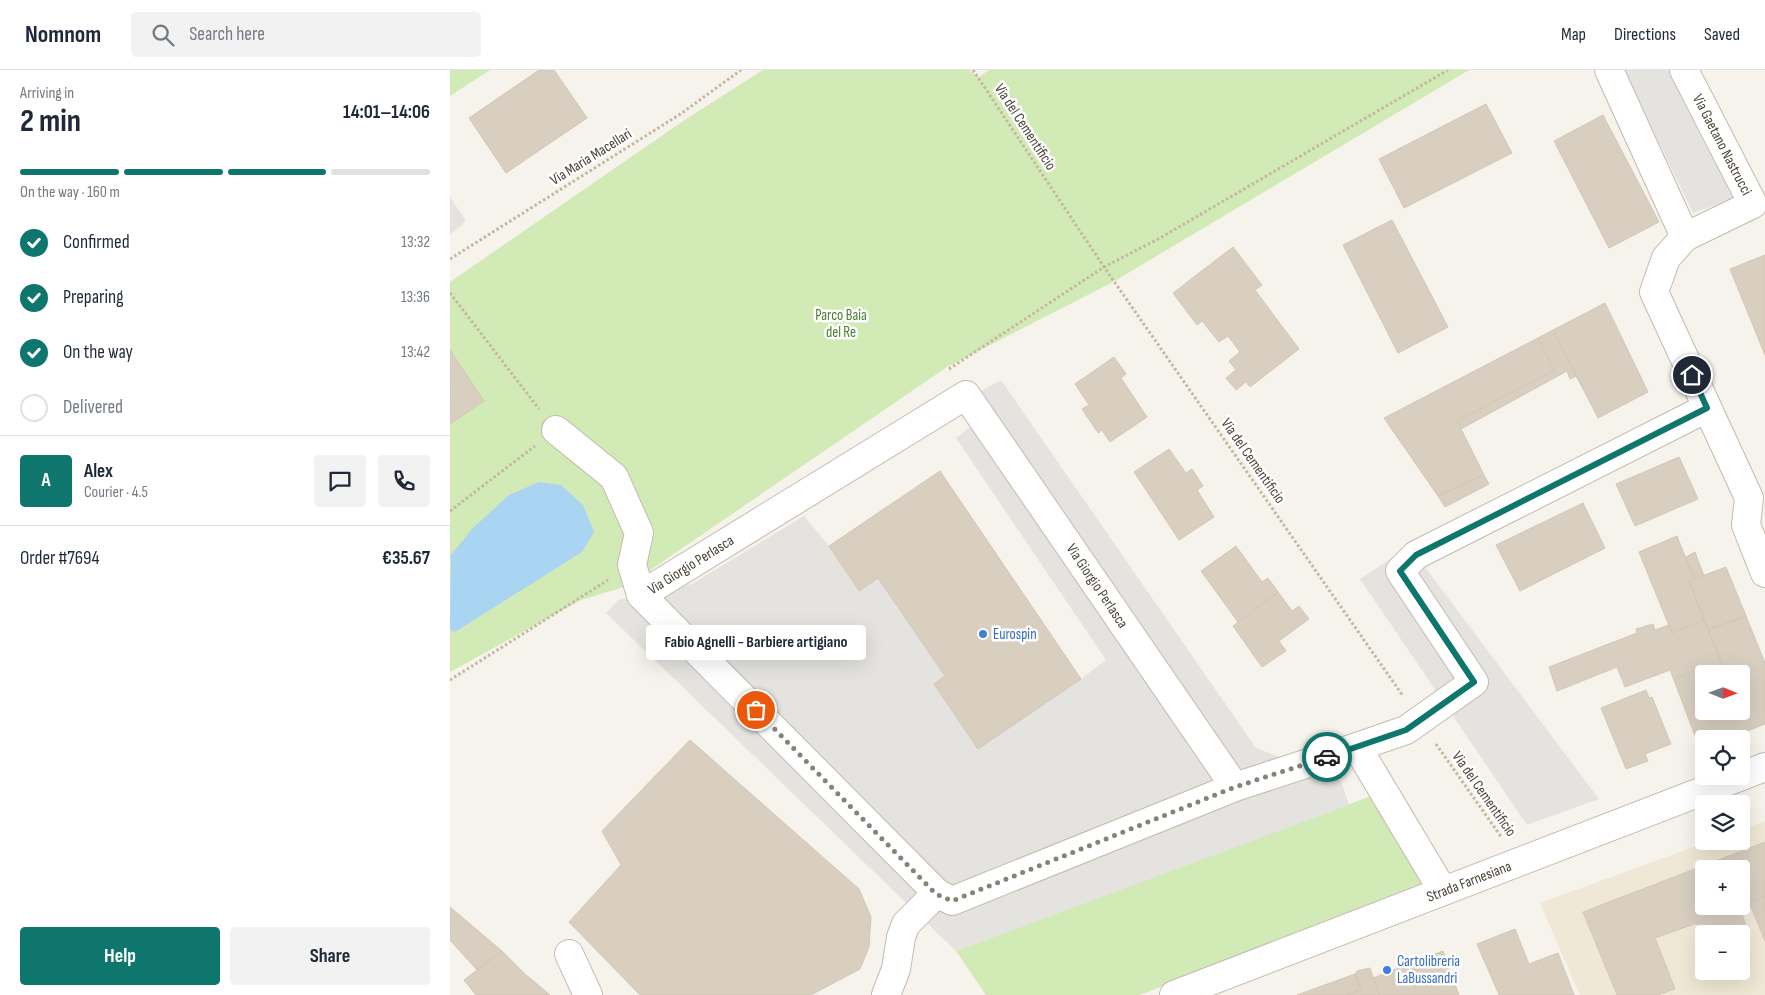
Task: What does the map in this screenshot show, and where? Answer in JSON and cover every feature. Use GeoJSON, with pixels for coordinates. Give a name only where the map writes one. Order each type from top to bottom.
{"type":"FeatureCollection","features":[{"type":"Feature","properties":{"kind":"street"},"geometry":{"type":"LineString","coordinates":[[1609,70],[1685,238]]}},
{"type":"Feature","properties":{"kind":"street","name":"Via Gaetano Nastrucci"},"geometry":{"type":"LineString","coordinates":[[1684,70],[1753,204],[1685,238],[1666,258],[1654,292],[1707,408],[1757,494],[1746,525],[1765,573]]}},
{"type":"Feature","properties":{"kind":"street","name":"Via Giorgio Perlasca"},"geometry":{"type":"LineString","coordinates":[[936,894],[641,595],[966,394],[1235,787]]}},
{"type":"Feature","properties":{"kind":"street"},"geometry":{"type":"LineString","coordinates":[[886,995],[896,969],[900,936],[906,924],[936,894],[952,901],[1235,787],[1406,730],[1420,721],[1474,682],[1400,571],[1416,555],[1707,408]]}},
{"type":"Feature","properties":{"kind":"street"},"geometry":{"type":"LineString","coordinates":[[556,430],[614,477],[639,533],[632,564],[641,595]]}},
{"type":"Feature","properties":{"kind":"street"},"geometry":{"type":"LineString","coordinates":[[1357,747],[1443,891]]}},
{"type":"Feature","properties":{"kind":"street","name":"Strada Farnesiana"},"geometry":{"type":"LineString","coordinates":[[1174,995],[1765,768]]}},
{"type":"Feature","properties":{"kind":"street"},"geometry":{"type":"LineString","coordinates":[[569,954],[588,995]]}},
{"type":"Feature","properties":{"kind":"path","name":"Via Maria Macellari"},"geometry":{"type":"LineString","coordinates":[[450,259],[682,113],[741,70]]}},
{"type":"Feature","properties":{"kind":"path","name":"Via del Cementificio"},"geometry":{"type":"LineString","coordinates":[[974,70],[1104,267],[1519,862]]}},
{"type":"Feature","properties":{"kind":"path"},"geometry":{"type":"LineString","coordinates":[[450,293],[513,377],[556,430],[450,511]]}},
{"type":"Feature","properties":{"kind":"shaded area"},"geometry":{"type":"Polygon","coordinates":[[[1624,70],[1675,70],[1734,198],[1693,213],[1624,70]]]}},
{"type":"Feature","properties":{"kind":"shaded area"},"geometry":{"type":"Polygon","coordinates":[[[450,197],[466,221],[450,235],[450,197]]]}},
{"type":"Feature","properties":{"kind":"shaded area"},"geometry":{"type":"Polygon","coordinates":[[[1001,380],[1256,748],[1341,781],[1349,805],[956,951],[606,613],[618,600],[692,584],[804,516],[829,546],[858,591],[878,578],[945,676],[934,684],[1081,679],[1106,660],[956,438],[973,425],[981,391],[1001,380]]]}},
{"type":"Feature","properties":{"kind":"shaded area"},"geometry":{"type":"Polygon","coordinates":[[[1410,546],[1599,799],[1527,825],[1360,579],[1410,546]]]}},
{"type":"Feature","properties":{"kind":"shaded area"},"geometry":{"type":"Polygon","coordinates":[[[1765,821],[1765,995],[1580,995],[1540,903],[1695,846],[1695,850],[1750,850],[1750,827],[1765,821]]]}},
{"type":"Feature","properties":{"kind":"green space"},"geometry":{"type":"Polygon","coordinates":[[[450,70],[490,70],[450,96],[450,70]]]}},
{"type":"Feature","properties":{"kind":"green space","name":"Parco Baia del Re"},"geometry":{"type":"Polygon","coordinates":[[[763,70],[969,70],[979,77],[989,70],[1469,70],[1113,282],[947,367],[627,586],[581,600],[450,672],[450,282],[686,119],[763,70]]]}},
{"type":"Feature","properties":{"kind":"green space"},"geometry":{"type":"Polygon","coordinates":[[[1379,793],[1431,881],[1140,995],[986,995],[956,951],[1379,793]]]}},
{"type":"Feature","properties":{"kind":"water"},"geometry":{"type":"Polygon","coordinates":[[[539,482],[561,485],[583,505],[594,532],[582,552],[455,632],[450,630],[451,555],[473,528],[509,495],[539,482]]]}},
{"type":"Feature","properties":{"kind":"building"},"geometry":{"type":"Polygon","coordinates":[[[539,70],[554,70],[587,118],[506,173],[469,118],[539,70]]]}},
{"type":"Feature","properties":{"kind":"building"},"geometry":{"type":"Polygon","coordinates":[[[1486,104],[1512,153],[1404,208],[1379,159],[1486,104]]]}},
{"type":"Feature","properties":{"kind":"building"},"geometry":{"type":"Polygon","coordinates":[[[1603,115],[1659,222],[1609,248],[1554,141],[1603,115]]]}},
{"type":"Feature","properties":{"kind":"building"},"geometry":{"type":"Polygon","coordinates":[[[1392,220],[1448,327],[1398,353],[1343,245],[1392,220]]]}},
{"type":"Feature","properties":{"kind":"building"},"geometry":{"type":"Polygon","coordinates":[[[1233,247],[1262,285],[1255,290],[1299,349],[1250,387],[1246,382],[1236,390],[1226,378],[1236,370],[1229,361],[1240,352],[1228,336],[1219,342],[1202,321],[1197,325],[1173,293],[1233,247]]]}},
{"type":"Feature","properties":{"kind":"building"},"geometry":{"type":"Polygon","coordinates":[[[1765,255],[1765,355],[1730,269],[1765,255]]]}},
{"type":"Feature","properties":{"kind":"building"},"geometry":{"type":"Polygon","coordinates":[[[1605,303],[1648,392],[1598,418],[1553,330],[1605,303]]]}},
{"type":"Feature","properties":{"kind":"building"},"geometry":{"type":"Polygon","coordinates":[[[1553,330],[1584,390],[1576,376],[1570,379],[1567,371],[1461,429],[1457,421],[1554,370],[1538,338],[1553,330]]]}},
{"type":"Feature","properties":{"kind":"building"},"geometry":{"type":"Polygon","coordinates":[[[1538,338],[1554,370],[1457,421],[1484,475],[1438,496],[1384,418],[1538,338]]]}},
{"type":"Feature","properties":{"kind":"building"},"geometry":{"type":"Polygon","coordinates":[[[450,350],[484,401],[450,424],[450,350]]]}},
{"type":"Feature","properties":{"kind":"building"},"geometry":{"type":"Polygon","coordinates":[[[1114,357],[1126,374],[1121,378],[1147,417],[1110,442],[1102,430],[1098,433],[1082,409],[1089,405],[1075,384],[1114,357]]]}},
{"type":"Feature","properties":{"kind":"building"},"geometry":{"type":"Polygon","coordinates":[[[1169,449],[1186,473],[1192,469],[1203,486],[1197,490],[1214,517],[1179,540],[1134,472],[1169,449]]]}},
{"type":"Feature","properties":{"kind":"building"},"geometry":{"type":"Polygon","coordinates":[[[1679,457],[1698,499],[1635,526],[1616,484],[1679,457]]]}},
{"type":"Feature","properties":{"kind":"building","name":"Eurospin"},"geometry":{"type":"Polygon","coordinates":[[[940,471],[1081,679],[978,749],[934,684],[945,676],[878,578],[859,591],[829,546],[940,471]]]}},
{"type":"Feature","properties":{"kind":"building"},"geometry":{"type":"Polygon","coordinates":[[[1484,475],[1489,484],[1445,507],[1438,496],[1484,475]]]}},
{"type":"Feature","properties":{"kind":"building"},"geometry":{"type":"Polygon","coordinates":[[[1583,503],[1605,548],[1520,591],[1496,545],[1583,503]]]}},
{"type":"Feature","properties":{"kind":"building"},"geometry":{"type":"Polygon","coordinates":[[[1677,536],[1694,579],[1689,581],[1704,620],[1672,633],[1639,552],[1677,536]]]}},
{"type":"Feature","properties":{"kind":"building"},"geometry":{"type":"Polygon","coordinates":[[[1236,546],[1262,582],[1268,578],[1278,592],[1238,622],[1201,571],[1236,546]]]}},
{"type":"Feature","properties":{"kind":"building"},"geometry":{"type":"Polygon","coordinates":[[[1695,552],[1704,576],[1694,579],[1686,557],[1695,552]]]}},
{"type":"Feature","properties":{"kind":"building"},"geometry":{"type":"Polygon","coordinates":[[[1726,567],[1746,616],[1708,630],[1689,581],[1726,567]]]}},
{"type":"Feature","properties":{"kind":"building"},"geometry":{"type":"Polygon","coordinates":[[[1278,592],[1292,611],[1299,606],[1309,619],[1279,641],[1286,651],[1262,667],[1233,626],[1278,592]]]}},
{"type":"Feature","properties":{"kind":"building"},"geometry":{"type":"Polygon","coordinates":[[[1746,616],[1765,663],[1765,724],[1750,730],[1695,730],[1695,736],[1674,680],[1695,670],[1695,720],[1750,720],[1750,665],[1722,665],[1708,630],[1746,616]]]}},
{"type":"Feature","properties":{"kind":"building"},"geometry":{"type":"Polygon","coordinates":[[[1704,620],[1722,665],[1695,665],[1695,670],[1674,680],[1670,670],[1625,687],[1617,667],[1557,691],[1549,667],[1637,633],[1636,629],[1653,624],[1655,630],[1669,625],[1672,633],[1704,620]]]}},
{"type":"Feature","properties":{"kind":"building"},"geometry":{"type":"Polygon","coordinates":[[[1646,690],[1649,698],[1652,697],[1671,744],[1645,754],[1648,761],[1626,769],[1601,708],[1646,690]]]}},
{"type":"Feature","properties":{"kind":"building"},"geometry":{"type":"Polygon","coordinates":[[[690,740],[859,889],[871,917],[869,947],[860,969],[811,995],[640,995],[569,922],[621,865],[602,831],[690,740]]]}},
{"type":"Feature","properties":{"kind":"building"},"geometry":{"type":"Polygon","coordinates":[[[1765,842],[1765,896],[1750,902],[1750,860],[1718,860],[1744,850],[1750,850],[1750,848],[1765,842]]]}},
{"type":"Feature","properties":{"kind":"building"},"geometry":{"type":"Polygon","coordinates":[[[1695,869],[1695,915],[1742,915],[1746,925],[1698,925],[1697,923],[1655,938],[1675,989],[1658,995],[1617,995],[1583,912],[1695,869]]]}},
{"type":"Feature","properties":{"kind":"building"},"geometry":{"type":"Polygon","coordinates":[[[1765,896],[1765,941],[1750,904],[1750,902],[1765,896]]]}},
{"type":"Feature","properties":{"kind":"building"},"geometry":{"type":"Polygon","coordinates":[[[450,907],[502,951],[477,970],[450,940],[450,907]]]}},
{"type":"Feature","properties":{"kind":"building"},"geometry":{"type":"Polygon","coordinates":[[[1515,929],[1529,964],[1558,953],[1574,995],[1499,995],[1477,944],[1515,929]]]}},
{"type":"Feature","properties":{"kind":"building"},"geometry":{"type":"Polygon","coordinates":[[[502,951],[550,995],[476,995],[464,980],[502,951]]]}},
{"type":"Feature","properties":{"kind":"building"},"geometry":{"type":"Polygon","coordinates":[[[1443,951],[1459,995],[1379,995],[1373,978],[1443,951]]]}},
{"type":"Feature","properties":{"kind":"building"},"geometry":{"type":"Polygon","coordinates":[[[1370,968],[1379,995],[1345,995],[1361,990],[1355,974],[1357,971],[1370,968]]]}},
{"type":"Feature","properties":{"kind":"building"},"geometry":{"type":"Polygon","coordinates":[[[1355,974],[1361,990],[1345,995],[1297,995],[1355,974]]]}},
{"type":"Feature","properties":{"kind":"way so far"},"geometry":{"type":"LineString","coordinates":[[756,710],[936,894],[952,901],[1235,787],[1327,757]]}},
{"type":"Feature","properties":{"kind":"place","name":"Eurospin"},"geometry":{"type":"Point","coordinates":[983,634]}},
{"type":"Feature","properties":{"kind":"place","name":"Fabio Agnelli - Barbiere artigiano"},"geometry":{"type":"Point","coordinates":[756,710]}},
{"type":"Feature","properties":{"kind":"place","name":"Cartolibreria LaBussandri"},"geometry":{"type":"Point","coordinates":[1387,970]}},
{"type":"Feature","properties":{"kind":"route"},"geometry":{"type":"LineString","coordinates":[[1327,757],[1406,730],[1474,682],[1400,571],[1416,555],[1707,408],[1692,375]]}}]}
